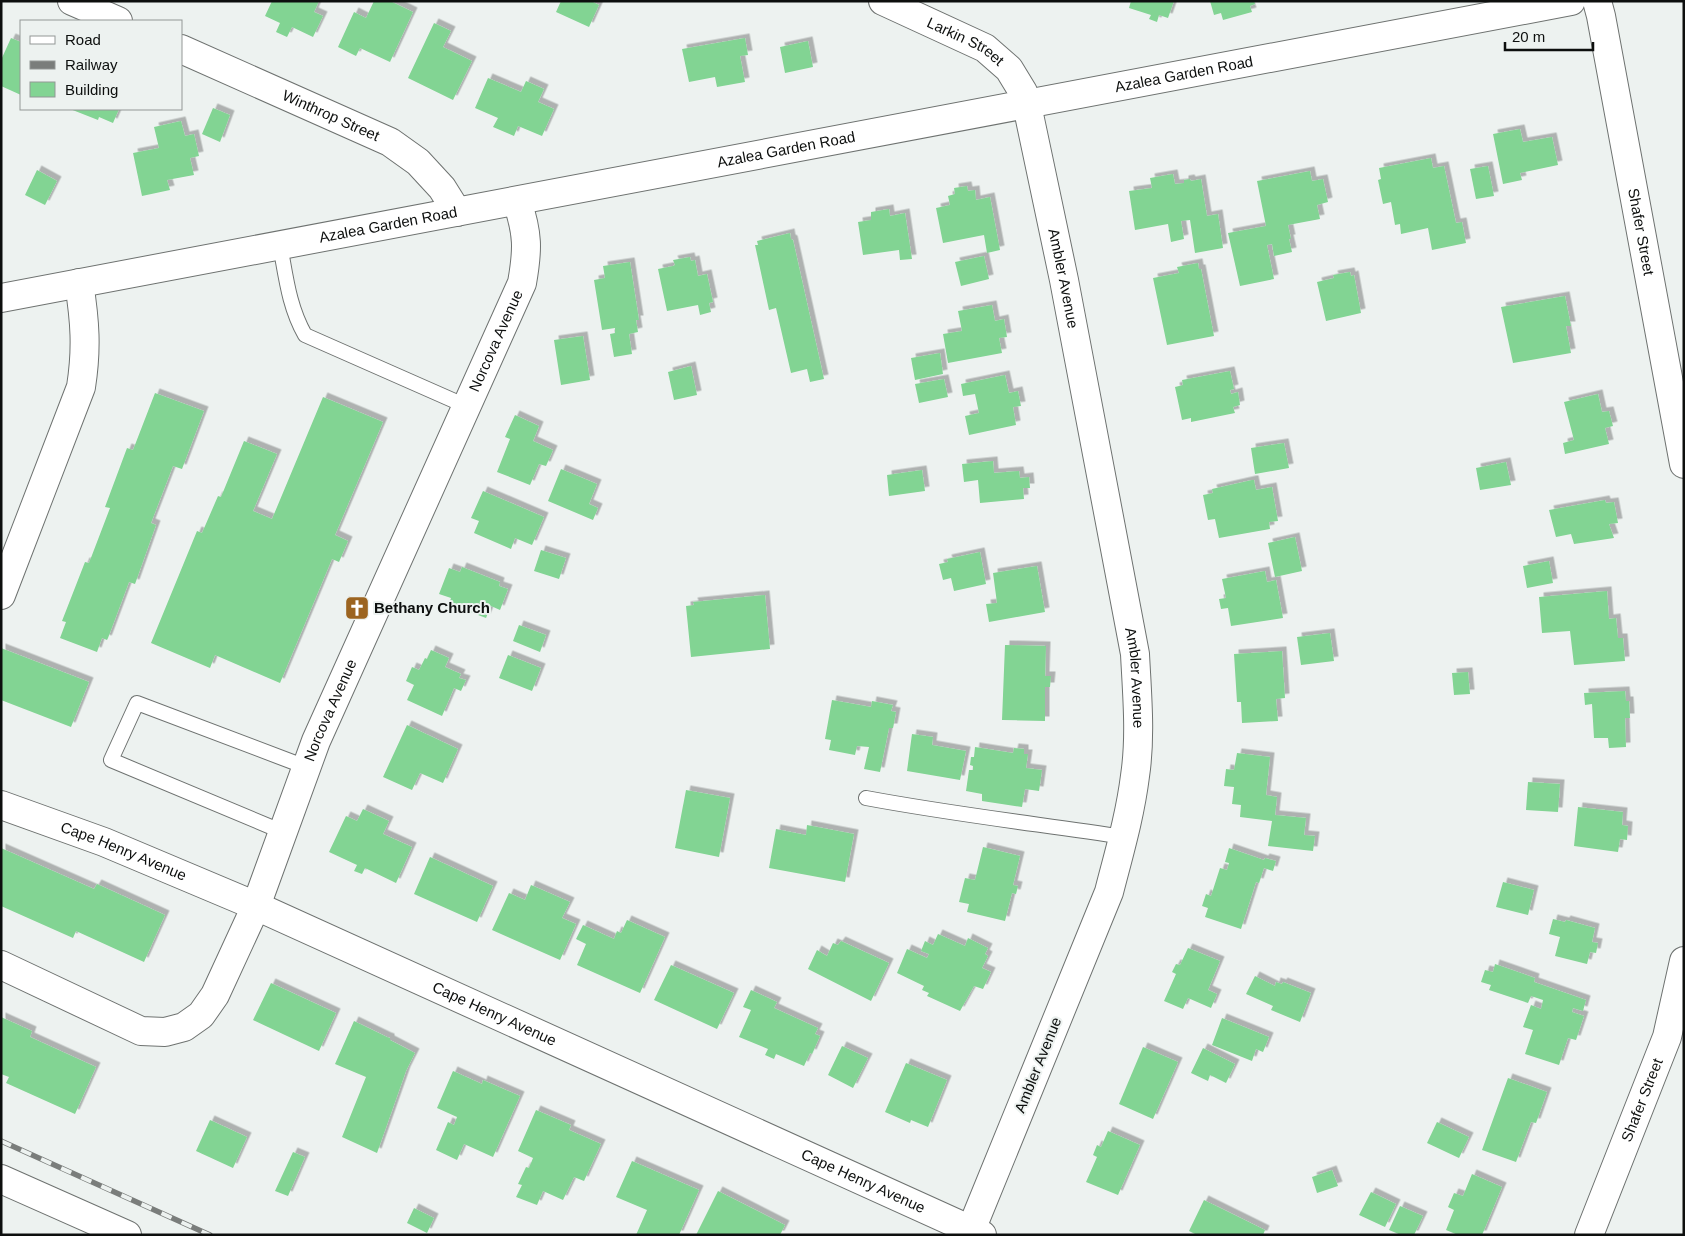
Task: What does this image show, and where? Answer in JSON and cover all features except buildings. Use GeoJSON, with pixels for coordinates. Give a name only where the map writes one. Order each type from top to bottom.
{"type":"FeatureCollection","features":[{"type":"Feature","properties":{"kind":"street"},"geometry":{"type":"LineString","coordinates":[[72,1],[116,20]]}},
{"type":"Feature","properties":{"kind":"street","name":"Larkin Street"},"geometry":{"type":"LineString","coordinates":[[883,1],[985,48],[1009,69],[1023,92],[1027,105]]}},
{"type":"Feature","properties":{"kind":"street","name":"Azalea Garden Road"},"geometry":{"type":"LineString","coordinates":[[1,298],[1571,1]]}},
{"type":"Feature","properties":{"kind":"street","name":"Shafer Street"},"geometry":{"type":"LineString","coordinates":[[1597,1],[1684,464]]}},
{"type":"Feature","properties":{"kind":"street","name":"Winthrop Street"},"geometry":{"type":"LineString","coordinates":[[182,49],[390,142],[418,162],[442,188],[457,212]]}},
{"type":"Feature","properties":{"kind":"street","name":"Ambler Avenue"},"geometry":{"type":"LineString","coordinates":[[977,1232],[1108,892],[1124,837],[1136,774],[1138,714],[1135,654],[1066,290],[1027,105]]}},
{"type":"Feature","properties":{"kind":"street","name":"Norcova Avenue"},"geometry":{"type":"LineString","coordinates":[[1,966],[141,1030],[165,1032],[184,1027],[202,1015],[214,995],[256,906],[320,732],[522,282],[527,253],[524,223],[517,201]]}},
{"type":"Feature","properties":{"kind":"street"},"geometry":{"type":"LineString","coordinates":[[1,595],[81,387],[85,364],[85,323],[79,283]]}},
{"type":"Feature","properties":{"kind":"street","name":"Cape Henry Avenue"},"geometry":{"type":"LineString","coordinates":[[1,805],[104,842],[256,906],[977,1232]]}},
{"type":"Feature","properties":{"kind":"street","name":"Shafer Street"},"geometry":{"type":"LineString","coordinates":[[1589,1235],[1667,1037],[1684,960]]}},
{"type":"Feature","properties":{"kind":"street"},"geometry":{"type":"LineString","coordinates":[[1,1179],[112,1232]]}},
{"type":"Feature","properties":{"kind":"lane"},"geometry":{"type":"LineString","coordinates":[[280,246],[292,306],[305,336],[466,406]]}},
{"type":"Feature","properties":{"kind":"lane"},"geometry":{"type":"LineString","coordinates":[[282,832],[111,760],[136,702],[306,767]]}},
{"type":"Feature","properties":{"kind":"lane"},"geometry":{"type":"LineString","coordinates":[[866,798],[938,812],[1047,825],[1124,837]]}},
{"type":"Feature","properties":{"kind":"railway"},"geometry":{"type":"LineString","coordinates":[[1,1141],[210,1235]]}},
{"type":"Feature","properties":{"kind":"place","name":"Bethany Church"},"geometry":{"type":"Point","coordinates":[357,608]}}]}
